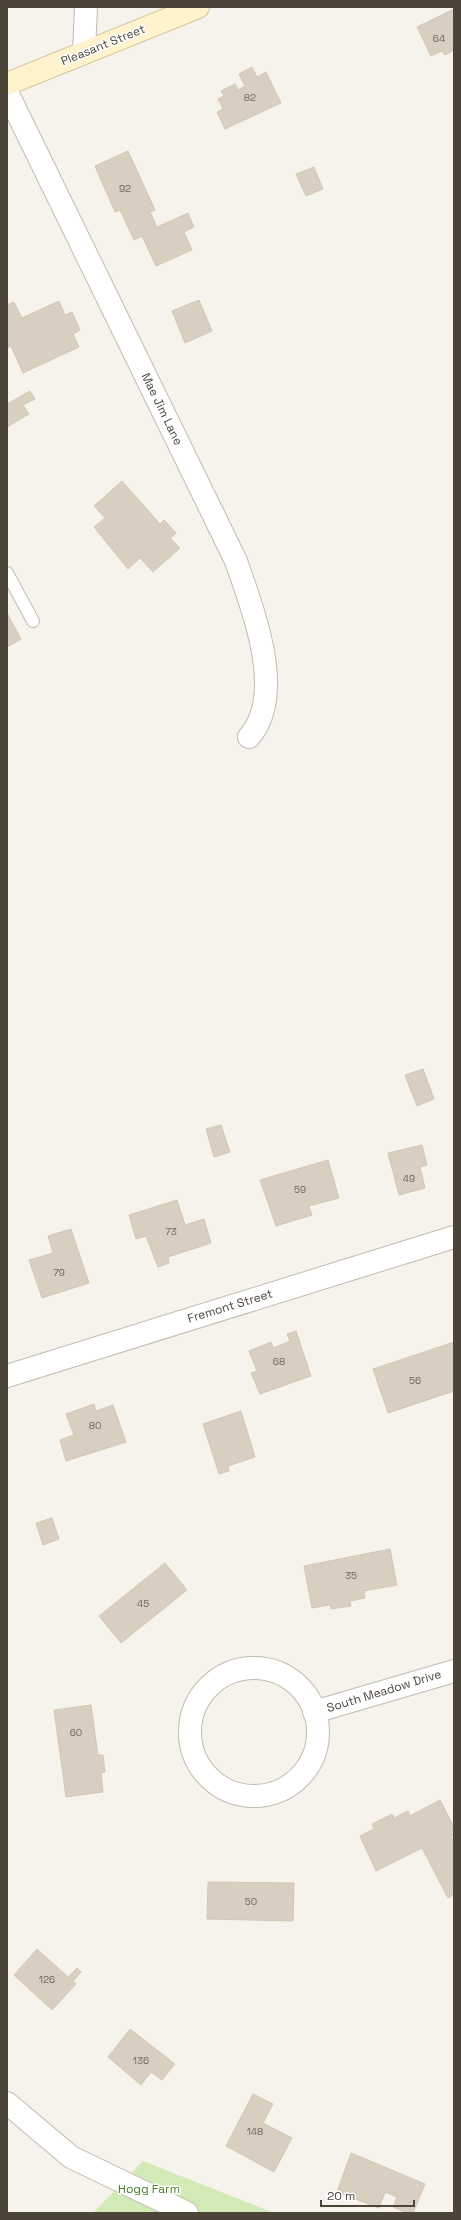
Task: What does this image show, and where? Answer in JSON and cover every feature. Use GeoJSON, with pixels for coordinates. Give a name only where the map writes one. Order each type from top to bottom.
{"type":"FeatureCollection","features":[{"type":"Feature","properties":{"kind":"main road","name":"Pleasant Street"},"geometry":{"type":"LineString","coordinates":[[7,84],[198,7]]}},
{"type":"Feature","properties":{"kind":"street"},"geometry":{"type":"LineString","coordinates":[[84,53],[86,7]]}},
{"type":"Feature","properties":{"kind":"street","name":"Mae Jim Lane"},"geometry":{"type":"LineString","coordinates":[[7,92],[236,561],[256,624],[267,687],[262,716],[249,737]]}},
{"type":"Feature","properties":{"kind":"street","name":"Fremont Street"},"geometry":{"type":"LineString","coordinates":[[7,1376],[454,1237]]}},
{"type":"Feature","properties":{"kind":"street","name":"South Meadow Drive"},"geometry":{"type":"LineString","coordinates":[[252,1668],[279,1674],[301,1689],[314,1712],[317,1738],[310,1763],[292,1783],[281,1790],[256,1796],[230,1792],[208,1778],[194,1756],[190,1729],[192,1716],[197,1703],[204,1692],[214,1682],[238,1670],[252,1668]]}},
{"type":"Feature","properties":{"kind":"street","name":"South Meadow Drive"},"geometry":{"type":"LineString","coordinates":[[314,1712],[454,1671]]}},
{"type":"Feature","properties":{"kind":"street"},"geometry":{"type":"LineString","coordinates":[[7,2103],[71,2157],[187,2213]]}},
{"type":"Feature","properties":{"kind":"lane"},"geometry":{"type":"LineString","coordinates":[[7,573],[33,621]]}},
{"type":"Feature","properties":{"kind":"green space","name":"Hogg Farm"},"geometry":{"type":"Polygon","coordinates":[[[143,2161],[274,2213],[93,2213],[143,2161]]]}},
{"type":"Feature","properties":{"kind":"building"},"geometry":{"type":"Polygon","coordinates":[[[454,9],[454,50],[445,55],[442,51],[431,56],[417,27],[454,9]]]}},
{"type":"Feature","properties":{"kind":"building"},"geometry":{"type":"Polygon","coordinates":[[[252,67],[257,77],[266,72],[281,103],[225,129],[217,112],[223,109],[218,99],[224,96],[221,91],[235,84],[238,90],[245,86],[239,74],[252,67]]]}},
{"type":"Feature","properties":{"kind":"building"},"geometry":{"type":"Polygon","coordinates":[[[128,151],[155,210],[150,212],[157,227],[188,213],[194,227],[184,232],[192,250],[156,266],[142,236],[134,240],[120,210],[115,212],[95,166],[128,151]]]}},
{"type":"Feature","properties":{"kind":"building"},"geometry":{"type":"Polygon","coordinates":[[[314,167],[323,189],[306,196],[296,174],[314,167]]]}},
{"type":"Feature","properties":{"kind":"building"},"geometry":{"type":"Polygon","coordinates":[[[199,300],[212,331],[185,343],[172,311],[199,300]]]}},
{"type":"Feature","properties":{"kind":"building"},"geometry":{"type":"Polygon","coordinates":[[[59,301],[65,315],[72,312],[80,330],[73,334],[79,347],[23,373],[11,346],[7,348],[7,305],[14,302],[22,318],[59,301]]]}},
{"type":"Feature","properties":{"kind":"building"},"geometry":{"type":"Polygon","coordinates":[[[30,391],[35,399],[23,405],[29,414],[7,427],[7,404],[30,391]]]}},
{"type":"Feature","properties":{"kind":"building"},"geometry":{"type":"Polygon","coordinates":[[[122,481],[160,524],[164,520],[176,533],[170,538],[180,548],[153,572],[140,558],[128,569],[94,527],[105,518],[94,506],[122,481]]]}},
{"type":"Feature","properties":{"kind":"building"},"geometry":{"type":"Polygon","coordinates":[[[7,613],[21,639],[7,647],[7,613]]]}},
{"type":"Feature","properties":{"kind":"building"},"geometry":{"type":"Polygon","coordinates":[[[423,1069],[434,1099],[417,1106],[405,1075],[423,1069]]]}},
{"type":"Feature","properties":{"kind":"building"},"geometry":{"type":"Polygon","coordinates":[[[221,1125],[230,1152],[214,1157],[206,1129],[221,1125]]]}},
{"type":"Feature","properties":{"kind":"building"},"geometry":{"type":"Polygon","coordinates":[[[422,1145],[427,1165],[420,1167],[425,1188],[399,1195],[388,1153],[422,1145]]]}},
{"type":"Feature","properties":{"kind":"building"},"geometry":{"type":"Polygon","coordinates":[[[328,1160],[339,1198],[309,1206],[312,1215],[276,1226],[260,1180],[328,1160]]]}},
{"type":"Feature","properties":{"kind":"building"},"geometry":{"type":"Polygon","coordinates":[[[177,1200],[185,1225],[204,1219],[211,1243],[168,1257],[169,1263],[158,1267],[146,1236],[136,1239],[129,1215],[177,1200]]]}},
{"type":"Feature","properties":{"kind":"building"},"geometry":{"type":"Polygon","coordinates":[[[71,1229],[89,1283],[42,1298],[29,1260],[53,1253],[48,1236],[71,1229]]]}},
{"type":"Feature","properties":{"kind":"building"},"geometry":{"type":"Polygon","coordinates":[[[296,1331],[311,1376],[260,1394],[251,1373],[257,1371],[249,1351],[271,1342],[273,1348],[290,1341],[287,1334],[296,1331]]]}},
{"type":"Feature","properties":{"kind":"building"},"geometry":{"type":"Polygon","coordinates":[[[454,1342],[454,1391],[388,1413],[373,1369],[454,1342]]]}},
{"type":"Feature","properties":{"kind":"building"},"geometry":{"type":"Polygon","coordinates":[[[94,1404],[96,1411],[113,1405],[126,1442],[66,1461],[60,1440],[74,1435],[66,1414],[94,1404]]]}},
{"type":"Feature","properties":{"kind":"building"},"geometry":{"type":"Polygon","coordinates":[[[241,1411],[255,1457],[228,1466],[229,1471],[219,1474],[203,1424],[241,1411]]]}},
{"type":"Feature","properties":{"kind":"building"},"geometry":{"type":"Polygon","coordinates":[[[52,1518],[59,1539],[43,1545],[36,1523],[52,1518]]]}},
{"type":"Feature","properties":{"kind":"building"},"geometry":{"type":"Polygon","coordinates":[[[390,1549],[397,1585],[364,1591],[365,1598],[350,1601],[351,1606],[331,1609],[330,1605],[312,1608],[304,1566],[390,1549]]]}},
{"type":"Feature","properties":{"kind":"building"},"geometry":{"type":"Polygon","coordinates":[[[165,1563],[187,1590],[121,1643],[99,1616],[165,1563]]]}},
{"type":"Feature","properties":{"kind":"building"},"geometry":{"type":"Polygon","coordinates":[[[91,1705],[98,1755],[103,1755],[105,1772],[101,1773],[103,1792],[66,1797],[54,1710],[91,1705]]]}},
{"type":"Feature","properties":{"kind":"building"},"geometry":{"type":"Polygon","coordinates":[[[440,1800],[454,1827],[454,1835],[451,1836],[454,1843],[454,1894],[448,1898],[422,1848],[376,1871],[360,1836],[374,1829],[372,1824],[392,1814],[394,1818],[408,1811],[410,1816],[440,1800]]]}},
{"type":"Feature","properties":{"kind":"building"},"geometry":{"type":"Polygon","coordinates":[[[208,1882],[294,1883],[293,1921],[207,1919],[208,1882]]]}},
{"type":"Feature","properties":{"kind":"building"},"geometry":{"type":"Polygon","coordinates":[[[37,1949],[68,1977],[77,1968],[81,1972],[73,1981],[76,1984],[52,2010],[14,1975],[37,1949]]]}},
{"type":"Feature","properties":{"kind":"building"},"geometry":{"type":"Polygon","coordinates":[[[130,2029],[175,2064],[162,2080],[151,2072],[141,2085],[108,2057],[130,2029]]]}},
{"type":"Feature","properties":{"kind":"building"},"geometry":{"type":"Polygon","coordinates":[[[253,2094],[273,2104],[263,2123],[292,2138],[274,2172],[226,2146],[253,2094]]]}},
{"type":"Feature","properties":{"kind":"building"},"geometry":{"type":"Polygon","coordinates":[[[351,2153],[425,2184],[413,2213],[407,2213],[393,2207],[397,2197],[385,2192],[379,2208],[337,2192],[351,2153]]]}}]}
